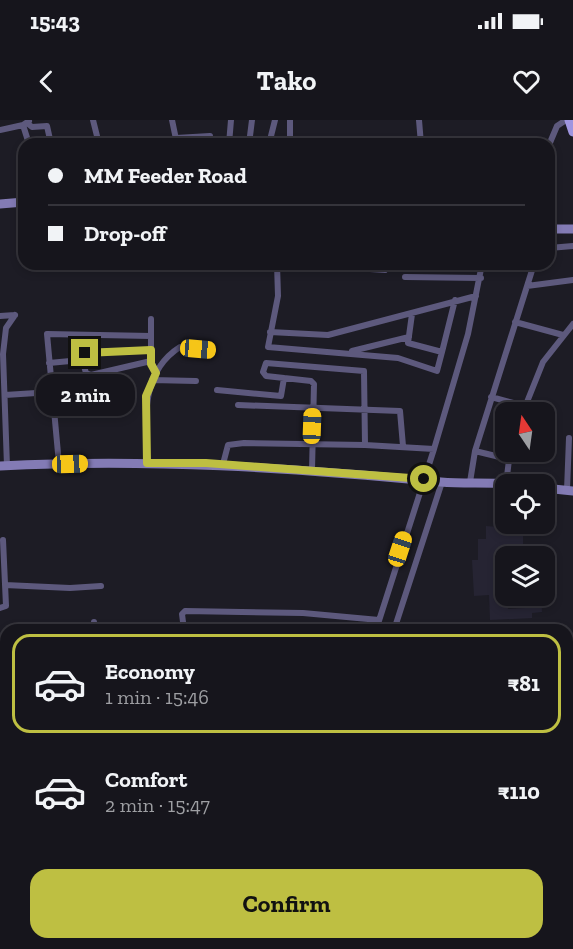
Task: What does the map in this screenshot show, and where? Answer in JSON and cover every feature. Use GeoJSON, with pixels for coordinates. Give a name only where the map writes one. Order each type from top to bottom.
{"type":"FeatureCollection","features":[{"type":"Feature","properties":{"kind":"main road"},"geometry":{"type":"LineString","coordinates":[[568,120],[573,132]]}},
{"type":"Feature","properties":{"kind":"street"},"geometry":{"type":"LineString","coordinates":[[93,120],[98,138]]}},
{"type":"Feature","properties":{"kind":"street"},"geometry":{"type":"LineString","coordinates":[[172,120],[175,138]]}},
{"type":"Feature","properties":{"kind":"street"},"geometry":{"type":"LineString","coordinates":[[230,138],[231,120]]}},
{"type":"Feature","properties":{"kind":"street"},"geometry":{"type":"LineString","coordinates":[[250,138],[252,120]]}},
{"type":"Feature","properties":{"kind":"street"},"geometry":{"type":"LineString","coordinates":[[270,138],[275,120]]}},
{"type":"Feature","properties":{"kind":"street"},"geometry":{"type":"LineString","coordinates":[[290,138],[291,120]]}},
{"type":"Feature","properties":{"kind":"street"},"geometry":{"type":"LineString","coordinates":[[419,120],[420,138]]}},
{"type":"Feature","properties":{"kind":"street"},"geometry":{"type":"LineString","coordinates":[[552,138],[557,126],[568,120]]}},
{"type":"Feature","properties":{"kind":"street"},"geometry":{"type":"LineString","coordinates":[[26,123],[27,138]]}},
{"type":"Feature","properties":{"kind":"street"},"geometry":{"type":"LineString","coordinates":[[0,130],[26,123],[32,127],[47,126],[50,138]]}},
{"type":"Feature","properties":{"kind":"street"},"geometry":{"type":"LineString","coordinates":[[196,138],[210,136]]}},
{"type":"Feature","properties":{"kind":"street"},"geometry":{"type":"LineString","coordinates":[[0,204],[18,202]]}},
{"type":"Feature","properties":{"kind":"street"},"geometry":{"type":"LineString","coordinates":[[555,229],[573,229]]}},
{"type":"Feature","properties":{"kind":"street"},"geometry":{"type":"LineString","coordinates":[[555,248],[573,246]]}},
{"type":"Feature","properties":{"kind":"street"},"geometry":{"type":"LineString","coordinates":[[277,270],[278,296],[268,347],[398,358],[437,371],[455,300]]}},
{"type":"Feature","properties":{"kind":"street"},"geometry":{"type":"LineString","coordinates":[[378,624],[468,334],[482,270]]}},
{"type":"Feature","properties":{"kind":"street"},"geometry":{"type":"LineString","coordinates":[[470,482],[475,451],[532,270]]}},
{"type":"Feature","properties":{"kind":"street"},"geometry":{"type":"LineString","coordinates":[[405,277],[481,278]]}},
{"type":"Feature","properties":{"kind":"street"},"geometry":{"type":"LineString","coordinates":[[527,286],[573,280]]}},
{"type":"Feature","properties":{"kind":"street"},"geometry":{"type":"LineString","coordinates":[[270,332],[328,335],[476,296]]}},
{"type":"Feature","properties":{"kind":"street"},"geometry":{"type":"LineString","coordinates":[[412,314],[408,343],[441,352]]}},
{"type":"Feature","properties":{"kind":"street"},"geometry":{"type":"LineString","coordinates":[[0,316],[15,315],[6,328],[3,354],[4,466],[224,464],[442,482],[495,483]]}},
{"type":"Feature","properties":{"kind":"street"},"geometry":{"type":"LineString","coordinates":[[151,319],[151,361],[154,376]]}},
{"type":"Feature","properties":{"kind":"street"},"geometry":{"type":"LineString","coordinates":[[515,322],[563,335]]}},
{"type":"Feature","properties":{"kind":"street"},"geometry":{"type":"LineString","coordinates":[[527,402],[543,362],[573,324]]}},
{"type":"Feature","properties":{"kind":"street"},"geometry":{"type":"LineString","coordinates":[[59,464],[47,335],[49,333],[151,336]]}},
{"type":"Feature","properties":{"kind":"street"},"geometry":{"type":"LineString","coordinates":[[352,351],[409,337]]}},
{"type":"Feature","properties":{"kind":"street"},"geometry":{"type":"LineString","coordinates":[[147,463],[146,396],[154,376],[180,347],[213,350]]}},
{"type":"Feature","properties":{"kind":"street"},"geometry":{"type":"LineString","coordinates":[[49,363],[82,359],[88,352],[151,350]]}},
{"type":"Feature","properties":{"kind":"street"},"geometry":{"type":"LineString","coordinates":[[82,359],[86,373],[91,375],[151,361]]}},
{"type":"Feature","properties":{"kind":"street"},"geometry":{"type":"LineString","coordinates":[[312,470],[313,382],[264,375],[266,363],[364,371],[365,445]]}},
{"type":"Feature","properties":{"kind":"street"},"geometry":{"type":"LineString","coordinates":[[154,376],[196,381]]}},
{"type":"Feature","properties":{"kind":"street"},"geometry":{"type":"LineString","coordinates":[[217,390],[281,396],[284,378]]}},
{"type":"Feature","properties":{"kind":"street"},"geometry":{"type":"LineString","coordinates":[[5,395],[52,392]]}},
{"type":"Feature","properties":{"kind":"street"},"geometry":{"type":"LineString","coordinates":[[491,397],[505,402]]}},
{"type":"Feature","properties":{"kind":"street"},"geometry":{"type":"LineString","coordinates":[[238,405],[401,412],[403,446]]}},
{"type":"Feature","properties":{"kind":"street"},"geometry":{"type":"LineString","coordinates":[[555,489],[570,490],[569,438]]}},
{"type":"Feature","properties":{"kind":"street"},"geometry":{"type":"LineString","coordinates":[[224,464],[226,447],[230,444],[365,445],[434,449]]}},
{"type":"Feature","properties":{"kind":"street"},"geometry":{"type":"LineString","coordinates":[[475,451],[495,456]]}},
{"type":"Feature","properties":{"kind":"street"},"geometry":{"type":"LineString","coordinates":[[396,624],[442,482]]}},
{"type":"Feature","properties":{"kind":"street"},"geometry":{"type":"LineString","coordinates":[[0,608],[6,606],[3,540]]}},
{"type":"Feature","properties":{"kind":"street"},"geometry":{"type":"LineString","coordinates":[[5,585],[70,588],[101,586]]}},
{"type":"Feature","properties":{"kind":"street"},"geometry":{"type":"LineString","coordinates":[[183,624],[182,614],[185,610],[303,613],[379,620]]}},
{"type":"Feature","properties":{"kind":"shaded area"},"geometry":{"type":"Polygon","coordinates":[[[486,526],[495,527],[495,534],[523,534],[523,546],[495,546],[495,606],[508,606],[508,609],[542,606],[542,612],[532,613],[532,618],[490,620],[489,595],[474,596],[472,560],[478,560],[478,539],[486,539],[486,526]]]}},
{"type":"Feature","properties":{"kind":"route"},"geometry":{"type":"LineString","coordinates":[[85,353],[151,350],[151,364],[156,373],[146,396],[147,463],[206,463],[424,479]]}}]}
